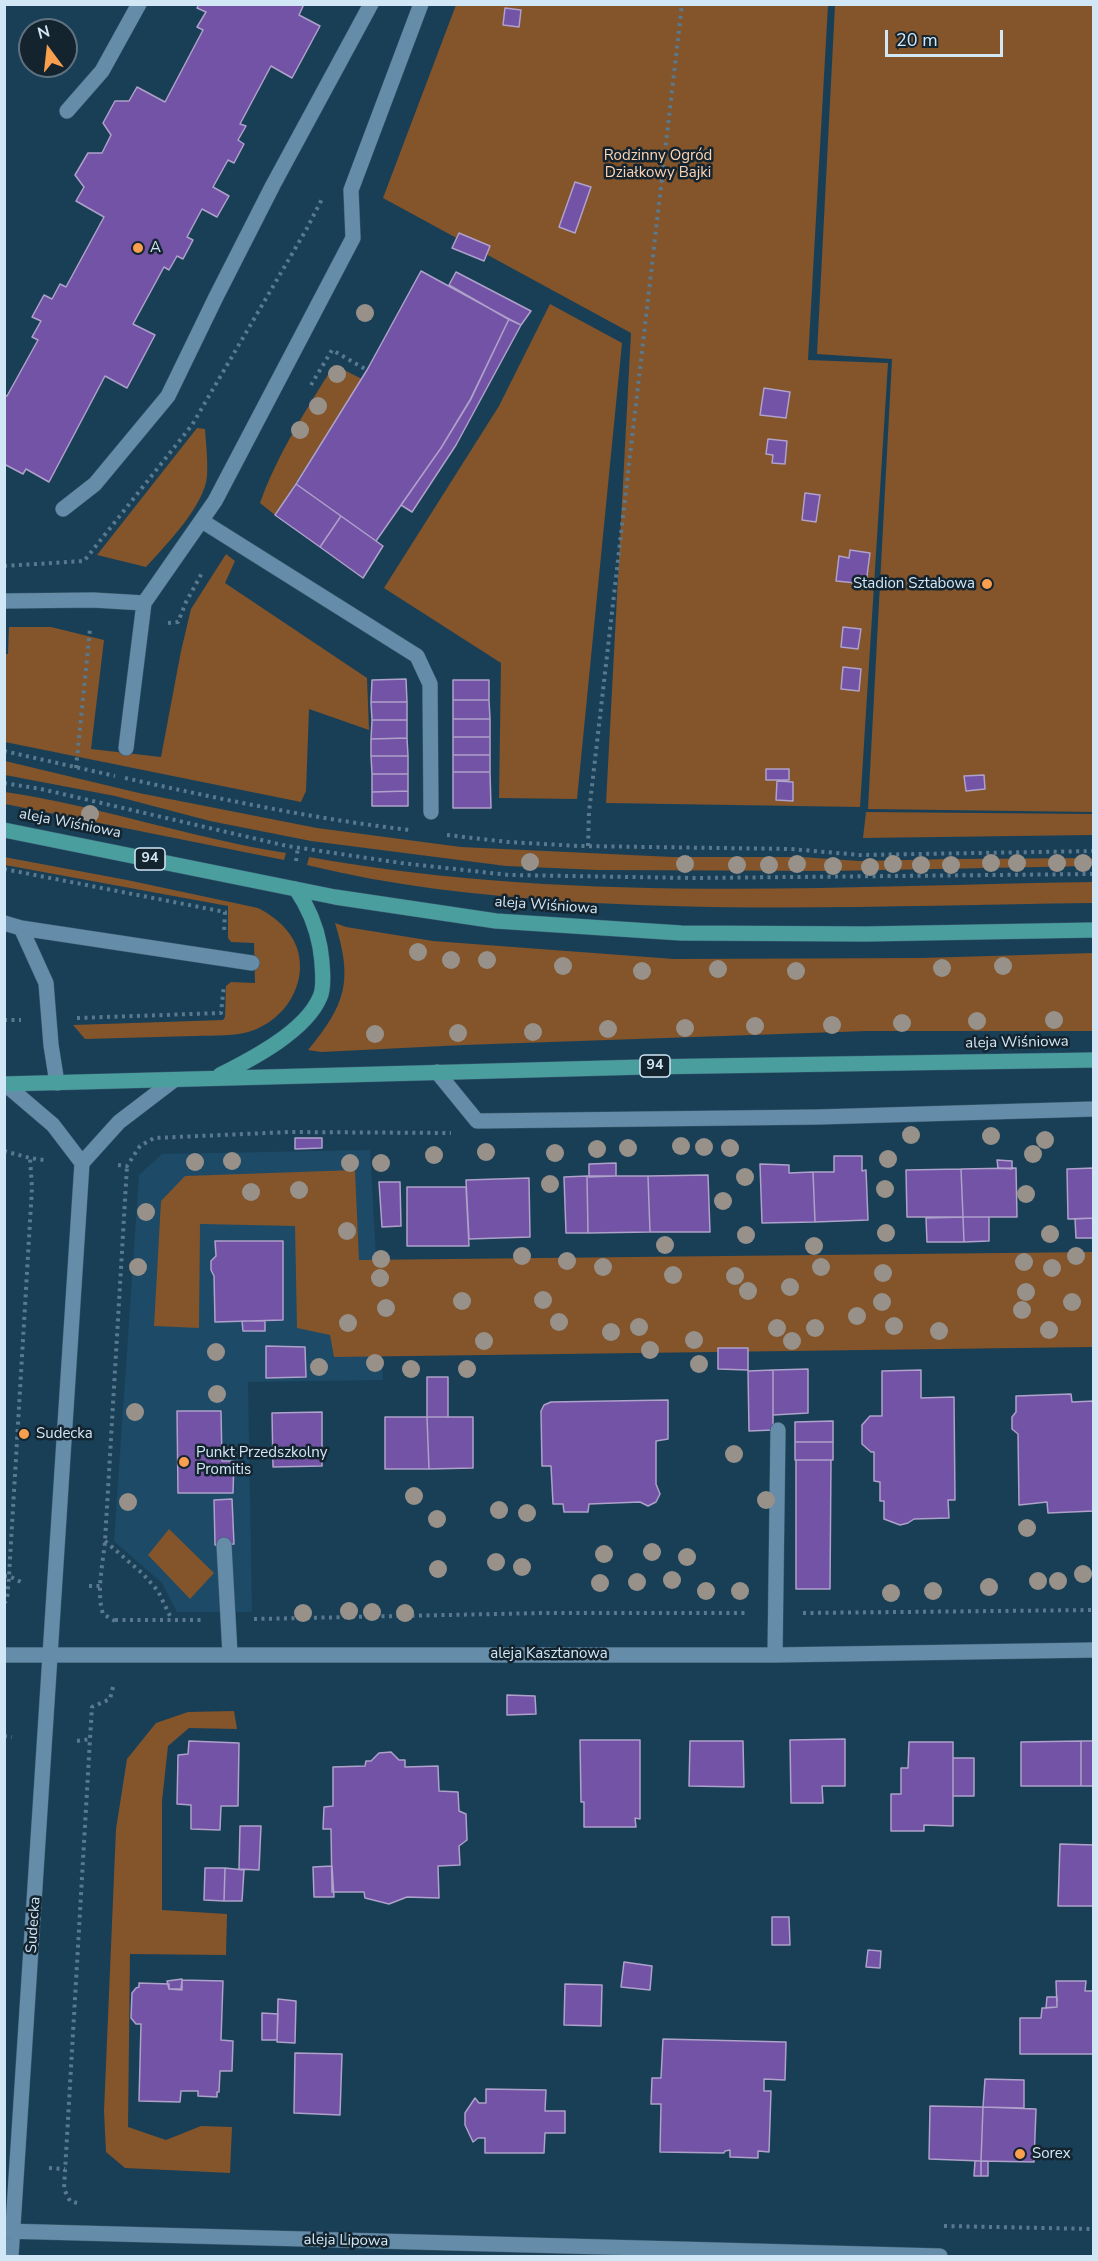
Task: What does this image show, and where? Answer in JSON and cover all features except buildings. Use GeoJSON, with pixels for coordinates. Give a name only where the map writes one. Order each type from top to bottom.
{"type":"FeatureCollection","features":[{"type":"Feature","properties":{"kind":"main road","name":"aleja Wiśniowa"},"geometry":{"type":"LineString","coordinates":[[4,830],[296,889],[496,921],[681,933],[866,934],[1094,930]]}},
{"type":"Feature","properties":{"kind":"main road"},"geometry":{"type":"LineString","coordinates":[[216,1077],[262,1054],[304,1020],[321,997],[322,961],[316,927],[312,914],[296,889]]}},
{"type":"Feature","properties":{"kind":"main road","name":"aleja Wiśniowa"},"geometry":{"type":"LineString","coordinates":[[5,1084],[438,1071],[1094,1060]]}},
{"type":"Feature","properties":{"kind":"street"},"geometry":{"type":"LineString","coordinates":[[67,111],[102,71],[139,4]]}},
{"type":"Feature","properties":{"kind":"street"},"geometry":{"type":"LineString","coordinates":[[63,509],[95,484],[168,396],[273,185],[371,4]]}},
{"type":"Feature","properties":{"kind":"street"},"geometry":{"type":"LineString","coordinates":[[126,748],[144,603],[215,501],[353,238],[351,190],[421,4]]}},
{"type":"Feature","properties":{"kind":"street"},"geometry":{"type":"LineString","coordinates":[[202,520],[417,656],[430,684],[431,812]]}},
{"type":"Feature","properties":{"kind":"street"},"geometry":{"type":"LineString","coordinates":[[4,601],[93,600],[144,603]]}},
{"type":"Feature","properties":{"kind":"street"},"geometry":{"type":"LineString","coordinates":[[4,923],[21,928],[252,963]]}},
{"type":"Feature","properties":{"kind":"street"},"geometry":{"type":"LineString","coordinates":[[21,928],[46,983],[51,1045],[57,1083]]}},
{"type":"Feature","properties":{"kind":"street"},"geometry":{"type":"LineString","coordinates":[[438,1071],[477,1121],[818,1117],[1094,1109]]}},
{"type":"Feature","properties":{"kind":"street"},"geometry":{"type":"LineString","coordinates":[[5,1084],[53,1125],[82,1162],[119,1122],[174,1080]]}},
{"type":"Feature","properties":{"kind":"street","name":"Sudecka"},"geometry":{"type":"LineString","coordinates":[[11,2256],[9,2231],[47,1720],[82,1162]]}},
{"type":"Feature","properties":{"kind":"street"},"geometry":{"type":"LineString","coordinates":[[775,1655],[778,1430]]}},
{"type":"Feature","properties":{"kind":"street"},"geometry":{"type":"LineString","coordinates":[[224,1545],[230,1654]]}},
{"type":"Feature","properties":{"kind":"street","name":"aleja Kasztanowa"},"geometry":{"type":"LineString","coordinates":[[4,1655],[775,1655],[1094,1650]]}},
{"type":"Feature","properties":{"kind":"street","name":"aleja Lipowa"},"geometry":{"type":"LineString","coordinates":[[9,2231],[940,2256]]}},
{"type":"Feature","properties":{"kind":"path"},"geometry":{"type":"LineString","coordinates":[[588,846],[589,812],[682,4]]}},
{"type":"Feature","properties":{"kind":"path"},"geometry":{"type":"LineString","coordinates":[[4,566],[84,561],[192,425],[306,231],[326,191]]}},
{"type":"Feature","properties":{"kind":"path"},"geometry":{"type":"LineString","coordinates":[[76,768],[93,600]]}},
{"type":"Feature","properties":{"kind":"path"},"geometry":{"type":"LineString","coordinates":[[4,751],[275,811],[415,831]]}},
{"type":"Feature","properties":{"kind":"path"},"geometry":{"type":"LineString","coordinates":[[4,783],[288,846],[401,863],[510,874],[693,878],[1094,873]]}},
{"type":"Feature","properties":{"kind":"path"},"geometry":{"type":"LineString","coordinates":[[438,833],[508,842],[588,846],[791,849],[860,855],[1094,851]]}},
{"type":"Feature","properties":{"kind":"path"},"geometry":{"type":"LineString","coordinates":[[4,1151],[45,1160]]}},
{"type":"Feature","properties":{"kind":"path"},"geometry":{"type":"LineString","coordinates":[[4,1603],[8,1600],[7,1576],[32,1188],[30,1158]]}},
{"type":"Feature","properties":{"kind":"path"},"geometry":{"type":"LineString","coordinates":[[127,1166],[105,1541],[100,1586],[100,1606],[103,1614],[115,1620],[227,1620],[544,1613],[1094,1610]]}},
{"type":"Feature","properties":{"kind":"path"},"geometry":{"type":"LineString","coordinates":[[105,1541],[143,1574],[158,1591],[172,1620]]}},
{"type":"Feature","properties":{"kind":"path"},"geometry":{"type":"LineString","coordinates":[[7,1576],[21,1582]]}},
{"type":"Feature","properties":{"kind":"path"},"geometry":{"type":"LineString","coordinates":[[89,1586],[100,1586]]}},
{"type":"Feature","properties":{"kind":"path"},"geometry":{"type":"LineString","coordinates":[[115,1620],[115,1628]]}},
{"type":"Feature","properties":{"kind":"path"},"geometry":{"type":"LineString","coordinates":[[80,2211],[81,2204],[70,2201],[64,2189],[92,1707],[110,1699],[114,1682]]}},
{"type":"Feature","properties":{"kind":"path"},"geometry":{"type":"LineString","coordinates":[[4,1736],[12,1737]]}},
{"type":"Feature","properties":{"kind":"path"},"geometry":{"type":"LineString","coordinates":[[77,1741],[90,1739]]}},
{"type":"Feature","properties":{"kind":"path"},"geometry":{"type":"LineString","coordinates":[[49,2168],[65,2169]]}},
{"type":"Feature","properties":{"kind":"path"},"geometry":{"type":"LineString","coordinates":[[1013,2228],[1094,2229]]}},
{"type":"Feature","properties":{"kind":"shaded area"},"geometry":{"type":"Polygon","coordinates":[[[370,1150],[383,1380],[248,1382],[252,1612],[177,1612],[162,1583],[114,1541],[139,1175],[162,1154],[370,1150]]]}},
{"type":"Feature","properties":{"kind":"green space","name":"Rodzinny Ogród Działkowy Bajki"},"geometry":{"type":"Polygon","coordinates":[[[456,5],[828,5],[808,360],[888,363],[860,807],[606,803],[631,333],[383,198],[456,5]]]}},
{"type":"Feature","properties":{"kind":"green space","name":"Stadion Sztabowa"},"geometry":{"type":"Polygon","coordinates":[[[835,5],[1093,5],[1093,812],[868,809],[892,359],[817,354],[835,5]]]}},
{"type":"Feature","properties":{"kind":"green space"},"geometry":{"type":"Polygon","coordinates":[[[550,304],[622,343],[577,799],[499,798],[501,663],[384,588],[499,406],[550,304]]]}},
{"type":"Feature","properties":{"kind":"green space"},"geometry":{"type":"Polygon","coordinates":[[[334,365],[362,379],[275,515],[260,503],[267,485],[293,432],[334,365]]]}},
{"type":"Feature","properties":{"kind":"green space"},"geometry":{"type":"Polygon","coordinates":[[[197,428],[205,429],[207,476],[199,499],[183,524],[146,567],[97,555],[197,428]]]}},
{"type":"Feature","properties":{"kind":"green space"},"geometry":{"type":"Polygon","coordinates":[[[226,554],[235,561],[225,583],[367,678],[369,730],[309,709],[306,791],[301,802],[5,742],[4,654],[8,654],[9,627],[51,627],[104,640],[91,749],[161,757],[191,609],[226,554]]]}},
{"type":"Feature","properties":{"kind":"green space"},"geometry":{"type":"Polygon","coordinates":[[[5,761],[139,793],[317,828],[461,847],[673,857],[802,857],[859,861],[1093,858],[1093,866],[831,871],[598,870],[506,866],[311,841],[210,821],[115,796],[5,775],[5,761]]]}},
{"type":"Feature","properties":{"kind":"green space"},"geometry":{"type":"Polygon","coordinates":[[[5,792],[75,805],[215,839],[286,853],[284,860],[5,804],[5,792]]]}},
{"type":"Feature","properties":{"kind":"green space"},"geometry":{"type":"Polygon","coordinates":[[[866,812],[1093,814],[1093,835],[863,838],[866,812]]]}},
{"type":"Feature","properties":{"kind":"green space"},"geometry":{"type":"Polygon","coordinates":[[[4,857],[258,908],[282,925],[297,948],[299,978],[292,997],[272,1020],[254,1030],[240,1034],[85,1039],[73,1025],[223,1020],[226,986],[231,982],[255,983],[254,943],[231,942],[228,938],[228,906],[5,865],[4,857]]]}},
{"type":"Feature","properties":{"kind":"green space"},"geometry":{"type":"Polygon","coordinates":[[[309,857],[406,872],[602,887],[700,889],[1093,882],[1093,903],[762,907],[629,905],[499,896],[403,884],[307,865],[309,857]]]}},
{"type":"Feature","properties":{"kind":"green space"},"geometry":{"type":"Polygon","coordinates":[[[335,923],[346,927],[433,941],[674,959],[921,958],[1093,953],[1093,1031],[867,1031],[321,1052],[308,1050],[331,1019],[342,991],[344,961],[335,923]]]}},
{"type":"Feature","properties":{"kind":"green space"},"geometry":{"type":"Polygon","coordinates":[[[355,1170],[359,1260],[1093,1252],[1093,1347],[334,1357],[330,1335],[297,1328],[295,1226],[200,1224],[199,1328],[154,1326],[161,1201],[185,1176],[355,1170]]]}},
{"type":"Feature","properties":{"kind":"green space"},"geometry":{"type":"Polygon","coordinates":[[[169,1529],[214,1573],[190,1599],[148,1555],[169,1529]]]}},
{"type":"Feature","properties":{"kind":"green space"},"geometry":{"type":"Polygon","coordinates":[[[234,1711],[237,1729],[189,1728],[168,1746],[162,1801],[162,1910],[227,1914],[226,1955],[130,1954],[128,2127],[166,2140],[201,2126],[232,2127],[230,2173],[125,2168],[106,2152],[104,2111],[116,1829],[127,1759],[156,1723],[188,1712],[234,1711]]]}},
{"type":"Feature","properties":{"kind":"place","name":"A"},"geometry":{"type":"Point","coordinates":[138,248]}},
{"type":"Feature","properties":{"kind":"place","name":"Stadion Sztabowa"},"geometry":{"type":"Point","coordinates":[987,584]}},
{"type":"Feature","properties":{"kind":"place","name":"Sudecka"},"geometry":{"type":"Point","coordinates":[24,1434]}},
{"type":"Feature","properties":{"kind":"place","name":"Punkt Przedszkolny Promitis"},"geometry":{"type":"Point","coordinates":[184,1462]}},
{"type":"Feature","properties":{"kind":"place","name":"Sorex"},"geometry":{"type":"Point","coordinates":[1020,2154]}}]}
